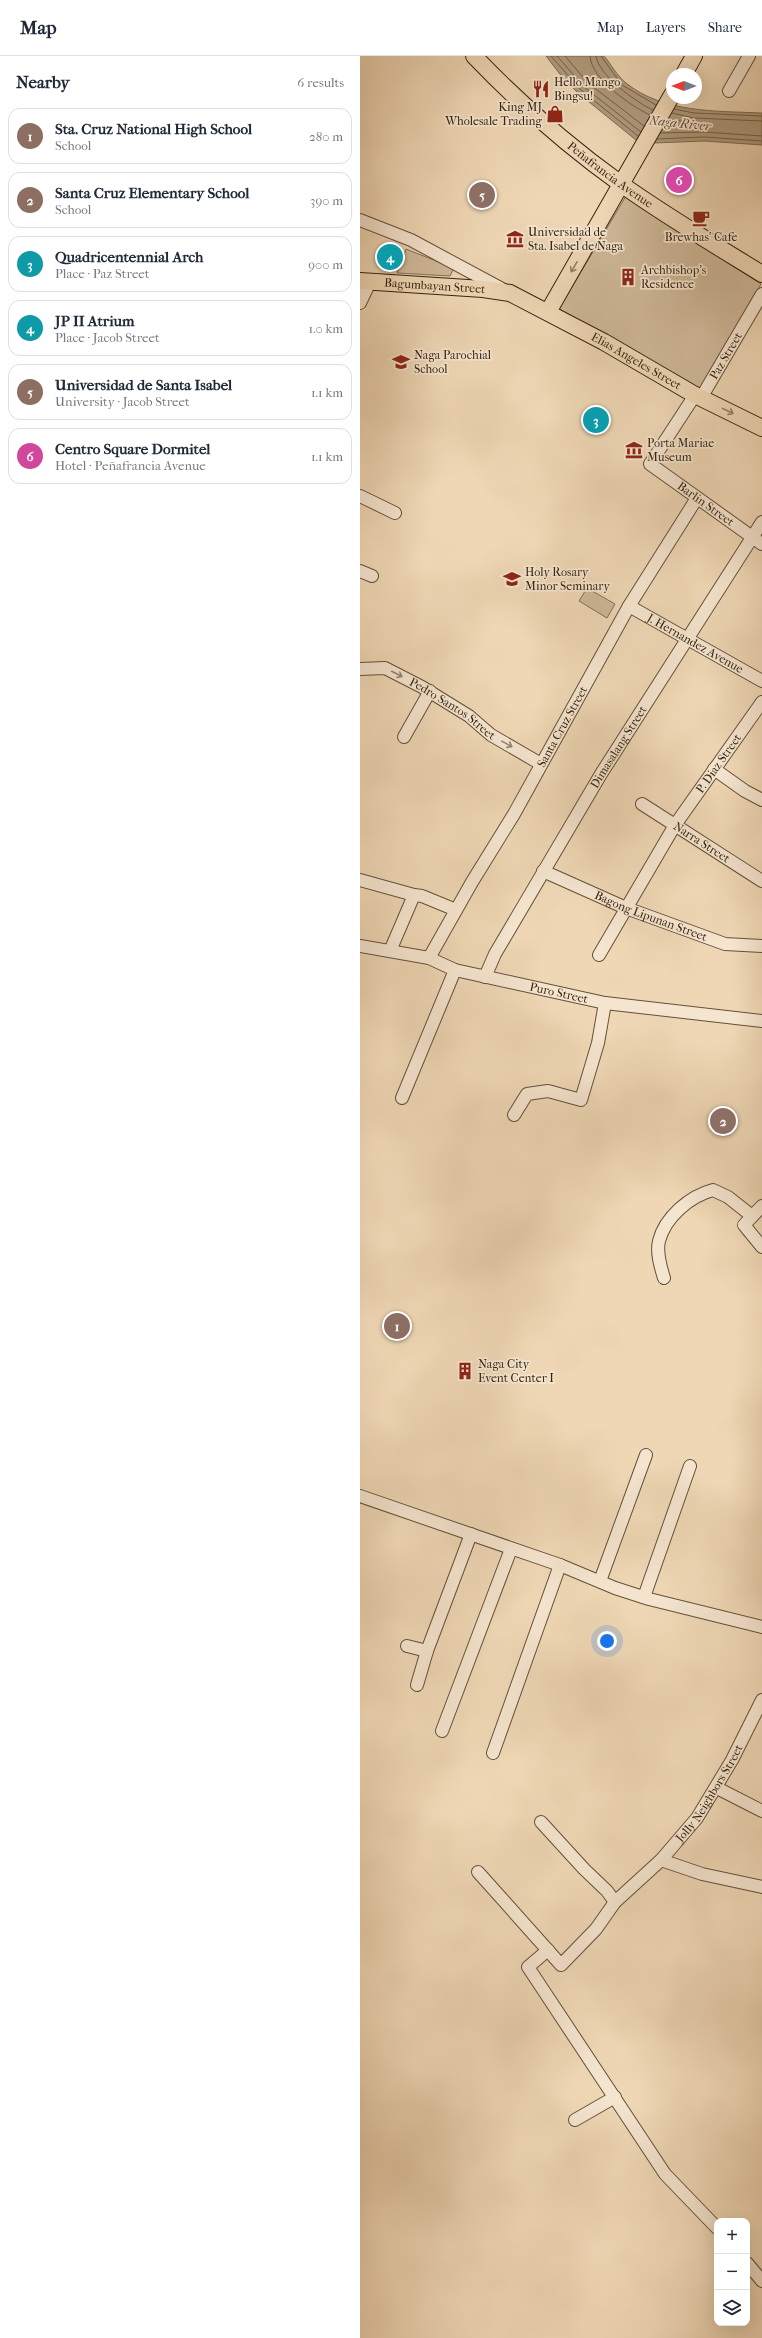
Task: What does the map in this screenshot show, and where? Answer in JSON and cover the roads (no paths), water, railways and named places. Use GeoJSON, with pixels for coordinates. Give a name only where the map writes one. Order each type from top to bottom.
{"type":"FeatureCollection","features":[{"type":"Feature","properties":{"kind":"main road","name":"Peñafrancia Avenue"},"geometry":{"type":"LineString","coordinates":[[474,56],[504,88],[545,125],[621,184],[762,274]]}},
{"type":"Feature","properties":{"kind":"main road"},"geometry":{"type":"LineString","coordinates":[[687,68],[694,56]]}},
{"type":"Feature","properties":{"kind":"main road"},"geometry":{"type":"LineString","coordinates":[[548,312],[667,104]]}},
{"type":"Feature","properties":{"kind":"main road","name":"Bagumbayan Street"},"geometry":{"type":"LineString","coordinates":[[365,281],[483,289],[510,293]]}},
{"type":"Feature","properties":{"kind":"main road","name":"Elias Angeles Street"},"geometry":{"type":"LineString","coordinates":[[510,293],[548,312],[698,396],[762,428]]}},
{"type":"Feature","properties":{"kind":"street"},"geometry":{"type":"LineString","coordinates":[[729,91],[749,56]]}},
{"type":"Feature","properties":{"kind":"street"},"geometry":{"type":"LineString","coordinates":[[360,220],[412,240],[510,293]]}},
{"type":"Feature","properties":{"kind":"street"},"geometry":{"type":"LineString","coordinates":[[360,303],[365,281]]}},
{"type":"Feature","properties":{"kind":"street","name":"Paz Street"},"geometry":{"type":"LineString","coordinates":[[650,464],[698,396],[762,294]]}},
{"type":"Feature","properties":{"kind":"street","name":"Barlin Street"},"geometry":{"type":"LineString","coordinates":[[650,464],[757,540]]}},
{"type":"Feature","properties":{"kind":"street"},"geometry":{"type":"LineString","coordinates":[[360,496],[395,513]]}},
{"type":"Feature","properties":{"kind":"street","name":"Santa Cruz Street"},"geometry":{"type":"LineString","coordinates":[[430,958],[456,910],[514,814],[629,606],[697,498]]}},
{"type":"Feature","properties":{"kind":"street","name":"Dimasalang Street"},"geometry":{"type":"LineString","coordinates":[[485,977],[495,954],[601,774],[686,638],[757,540],[762,522]]}},
{"type":"Feature","properties":{"kind":"street"},"geometry":{"type":"LineString","coordinates":[[360,571],[372,576]]}},
{"type":"Feature","properties":{"kind":"street","name":"J. Hernandez Avenue"},"geometry":{"type":"LineString","coordinates":[[629,606],[762,681]]}},
{"type":"Feature","properties":{"kind":"street","name":"Pedro Santos Street"},"geometry":{"type":"LineString","coordinates":[[360,669],[385,668],[430,692],[469,716],[491,735],[541,764]]}},
{"type":"Feature","properties":{"kind":"street"},"geometry":{"type":"LineString","coordinates":[[404,736],[430,692]]}},
{"type":"Feature","properties":{"kind":"street","name":"P. Diaz Street"},"geometry":{"type":"LineString","coordinates":[[599,955],[675,825],[762,702]]}},
{"type":"Feature","properties":{"kind":"street"},"geometry":{"type":"LineString","coordinates":[[714,769],[745,791],[762,800]]}},
{"type":"Feature","properties":{"kind":"street","name":"Narra Street"},"geometry":{"type":"LineString","coordinates":[[642,804],[762,881]]}},
{"type":"Feature","properties":{"kind":"street","name":"Bagong Lipunan Street"},"geometry":{"type":"LineString","coordinates":[[543,871],[626,908],[725,944],[762,946]]}},
{"type":"Feature","properties":{"kind":"street"},"geometry":{"type":"LineString","coordinates":[[360,880],[422,896],[456,910]]}},
{"type":"Feature","properties":{"kind":"street"},"geometry":{"type":"LineString","coordinates":[[390,952],[414,895]]}},
{"type":"Feature","properties":{"kind":"street","name":"Puro Street"},"geometry":{"type":"LineString","coordinates":[[360,946],[430,958],[455,970],[605,1003],[762,1021]]}},
{"type":"Feature","properties":{"kind":"street"},"geometry":{"type":"LineString","coordinates":[[402,1098],[455,970]]}},
{"type":"Feature","properties":{"kind":"street"},"geometry":{"type":"LineString","coordinates":[[514,1115],[527,1094],[548,1091],[581,1100],[598,1044],[605,1003]]}},
{"type":"Feature","properties":{"kind":"street"},"geometry":{"type":"LineString","coordinates":[[664,1278],[660,1266],[659,1243],[665,1226],[673,1215],[699,1193],[713,1190],[728,1197],[752,1216]]}},
{"type":"Feature","properties":{"kind":"street"},"geometry":{"type":"LineString","coordinates":[[762,1206],[744,1225],[762,1247]]}},
{"type":"Feature","properties":{"kind":"street"},"geometry":{"type":"LineString","coordinates":[[600,1581],[646,1455]]}},
{"type":"Feature","properties":{"kind":"street"},"geometry":{"type":"LineString","coordinates":[[644,1597],[690,1466]]}},
{"type":"Feature","properties":{"kind":"street"},"geometry":{"type":"LineString","coordinates":[[360,1496],[560,1565],[644,1597],[762,1627]]}},
{"type":"Feature","properties":{"kind":"street"},"geometry":{"type":"LineString","coordinates":[[417,1686],[427,1651],[471,1534]]}},
{"type":"Feature","properties":{"kind":"street"},"geometry":{"type":"LineString","coordinates":[[442,1731],[511,1549]]}},
{"type":"Feature","properties":{"kind":"street"},"geometry":{"type":"LineString","coordinates":[[493,1753],[560,1565]]}},
{"type":"Feature","properties":{"kind":"street"},"geometry":{"type":"LineString","coordinates":[[407,1646],[427,1651]]}},
{"type":"Feature","properties":{"kind":"street","name":"Jolly Neighbors Street"},"geometry":{"type":"LineString","coordinates":[[548,1950],[562,1965],[596,1929],[615,1902],[661,1860],[697,1818],[717,1788],[762,1700]]}},
{"type":"Feature","properties":{"kind":"street"},"geometry":{"type":"LineString","coordinates":[[717,1788],[762,1811]]}},
{"type":"Feature","properties":{"kind":"street"},"geometry":{"type":"LineString","coordinates":[[541,1822],[584,1869],[607,1891],[615,1902]]}},
{"type":"Feature","properties":{"kind":"street"},"geometry":{"type":"LineString","coordinates":[[661,1860],[702,1874],[762,1887]]}},
{"type":"Feature","properties":{"kind":"street"},"geometry":{"type":"LineString","coordinates":[[478,1872],[548,1950],[528,1967],[665,2174],[714,2225]]}},
{"type":"Feature","properties":{"kind":"street"},"geometry":{"type":"LineString","coordinates":[[575,2120],[615,2097]]}},
{"type":"Feature","properties":{"kind":"street"},"geometry":{"type":"LineString","coordinates":[[750,2267],[762,2281]]}},
{"type":"Feature","properties":{"kind":"water","name":"Naga River"},"geometry":{"type":"Polygon","coordinates":[[[546,56],[604,56],[626,83],[641,93],[666,104],[709,111],[762,113],[762,145],[704,141],[654,143],[636,140],[578,93],[563,78],[546,56]]]}},
{"type":"Feature","properties":{"kind":"place","name":"Hello Mango Bingsu!"},"geometry":{"type":"Point","coordinates":[541,89]}},
{"type":"Feature","properties":{"kind":"place","name":"King MJ Wholesale Trading"},"geometry":{"type":"Point","coordinates":[555,114]}},
{"type":"Feature","properties":{"kind":"place","name":"Centro Square Dormitel"},"geometry":{"type":"Point","coordinates":[679,180]}},
{"type":"Feature","properties":{"kind":"place","name":"Universidad de Santa Isabel"},"geometry":{"type":"Point","coordinates":[482,195]}},
{"type":"Feature","properties":{"kind":"place","name":"Brewhas' Cafe"},"geometry":{"type":"Point","coordinates":[701,218]}},
{"type":"Feature","properties":{"kind":"place","name":"Universidad de Sta. Isabel de Naga"},"geometry":{"type":"Point","coordinates":[515,239]}},
{"type":"Feature","properties":{"kind":"place","name":"JP II Atrium"},"geometry":{"type":"Point","coordinates":[390,257]}},
{"type":"Feature","properties":{"kind":"place","name":"Archbishop's Residence"},"geometry":{"type":"Point","coordinates":[628,277]}},
{"type":"Feature","properties":{"kind":"place","name":"Naga Parochial School"},"geometry":{"type":"Point","coordinates":[401,362]}},
{"type":"Feature","properties":{"kind":"place","name":"Quadricentennial Arch"},"geometry":{"type":"Point","coordinates":[596,420]}},
{"type":"Feature","properties":{"kind":"place","name":"Porta Mariae Museum"},"geometry":{"type":"Point","coordinates":[634,450]}},
{"type":"Feature","properties":{"kind":"place","name":"Holy Rosary Minor Seminary"},"geometry":{"type":"Point","coordinates":[512,579]}},
{"type":"Feature","properties":{"kind":"place","name":"Santa Cruz Elementary School"},"geometry":{"type":"Point","coordinates":[723,1121]}},
{"type":"Feature","properties":{"kind":"place","name":"Sta. Cruz National High School"},"geometry":{"type":"Point","coordinates":[397,1326]}},
{"type":"Feature","properties":{"kind":"place","name":"Naga City Event Center I"},"geometry":{"type":"Point","coordinates":[465,1371]}}]}
